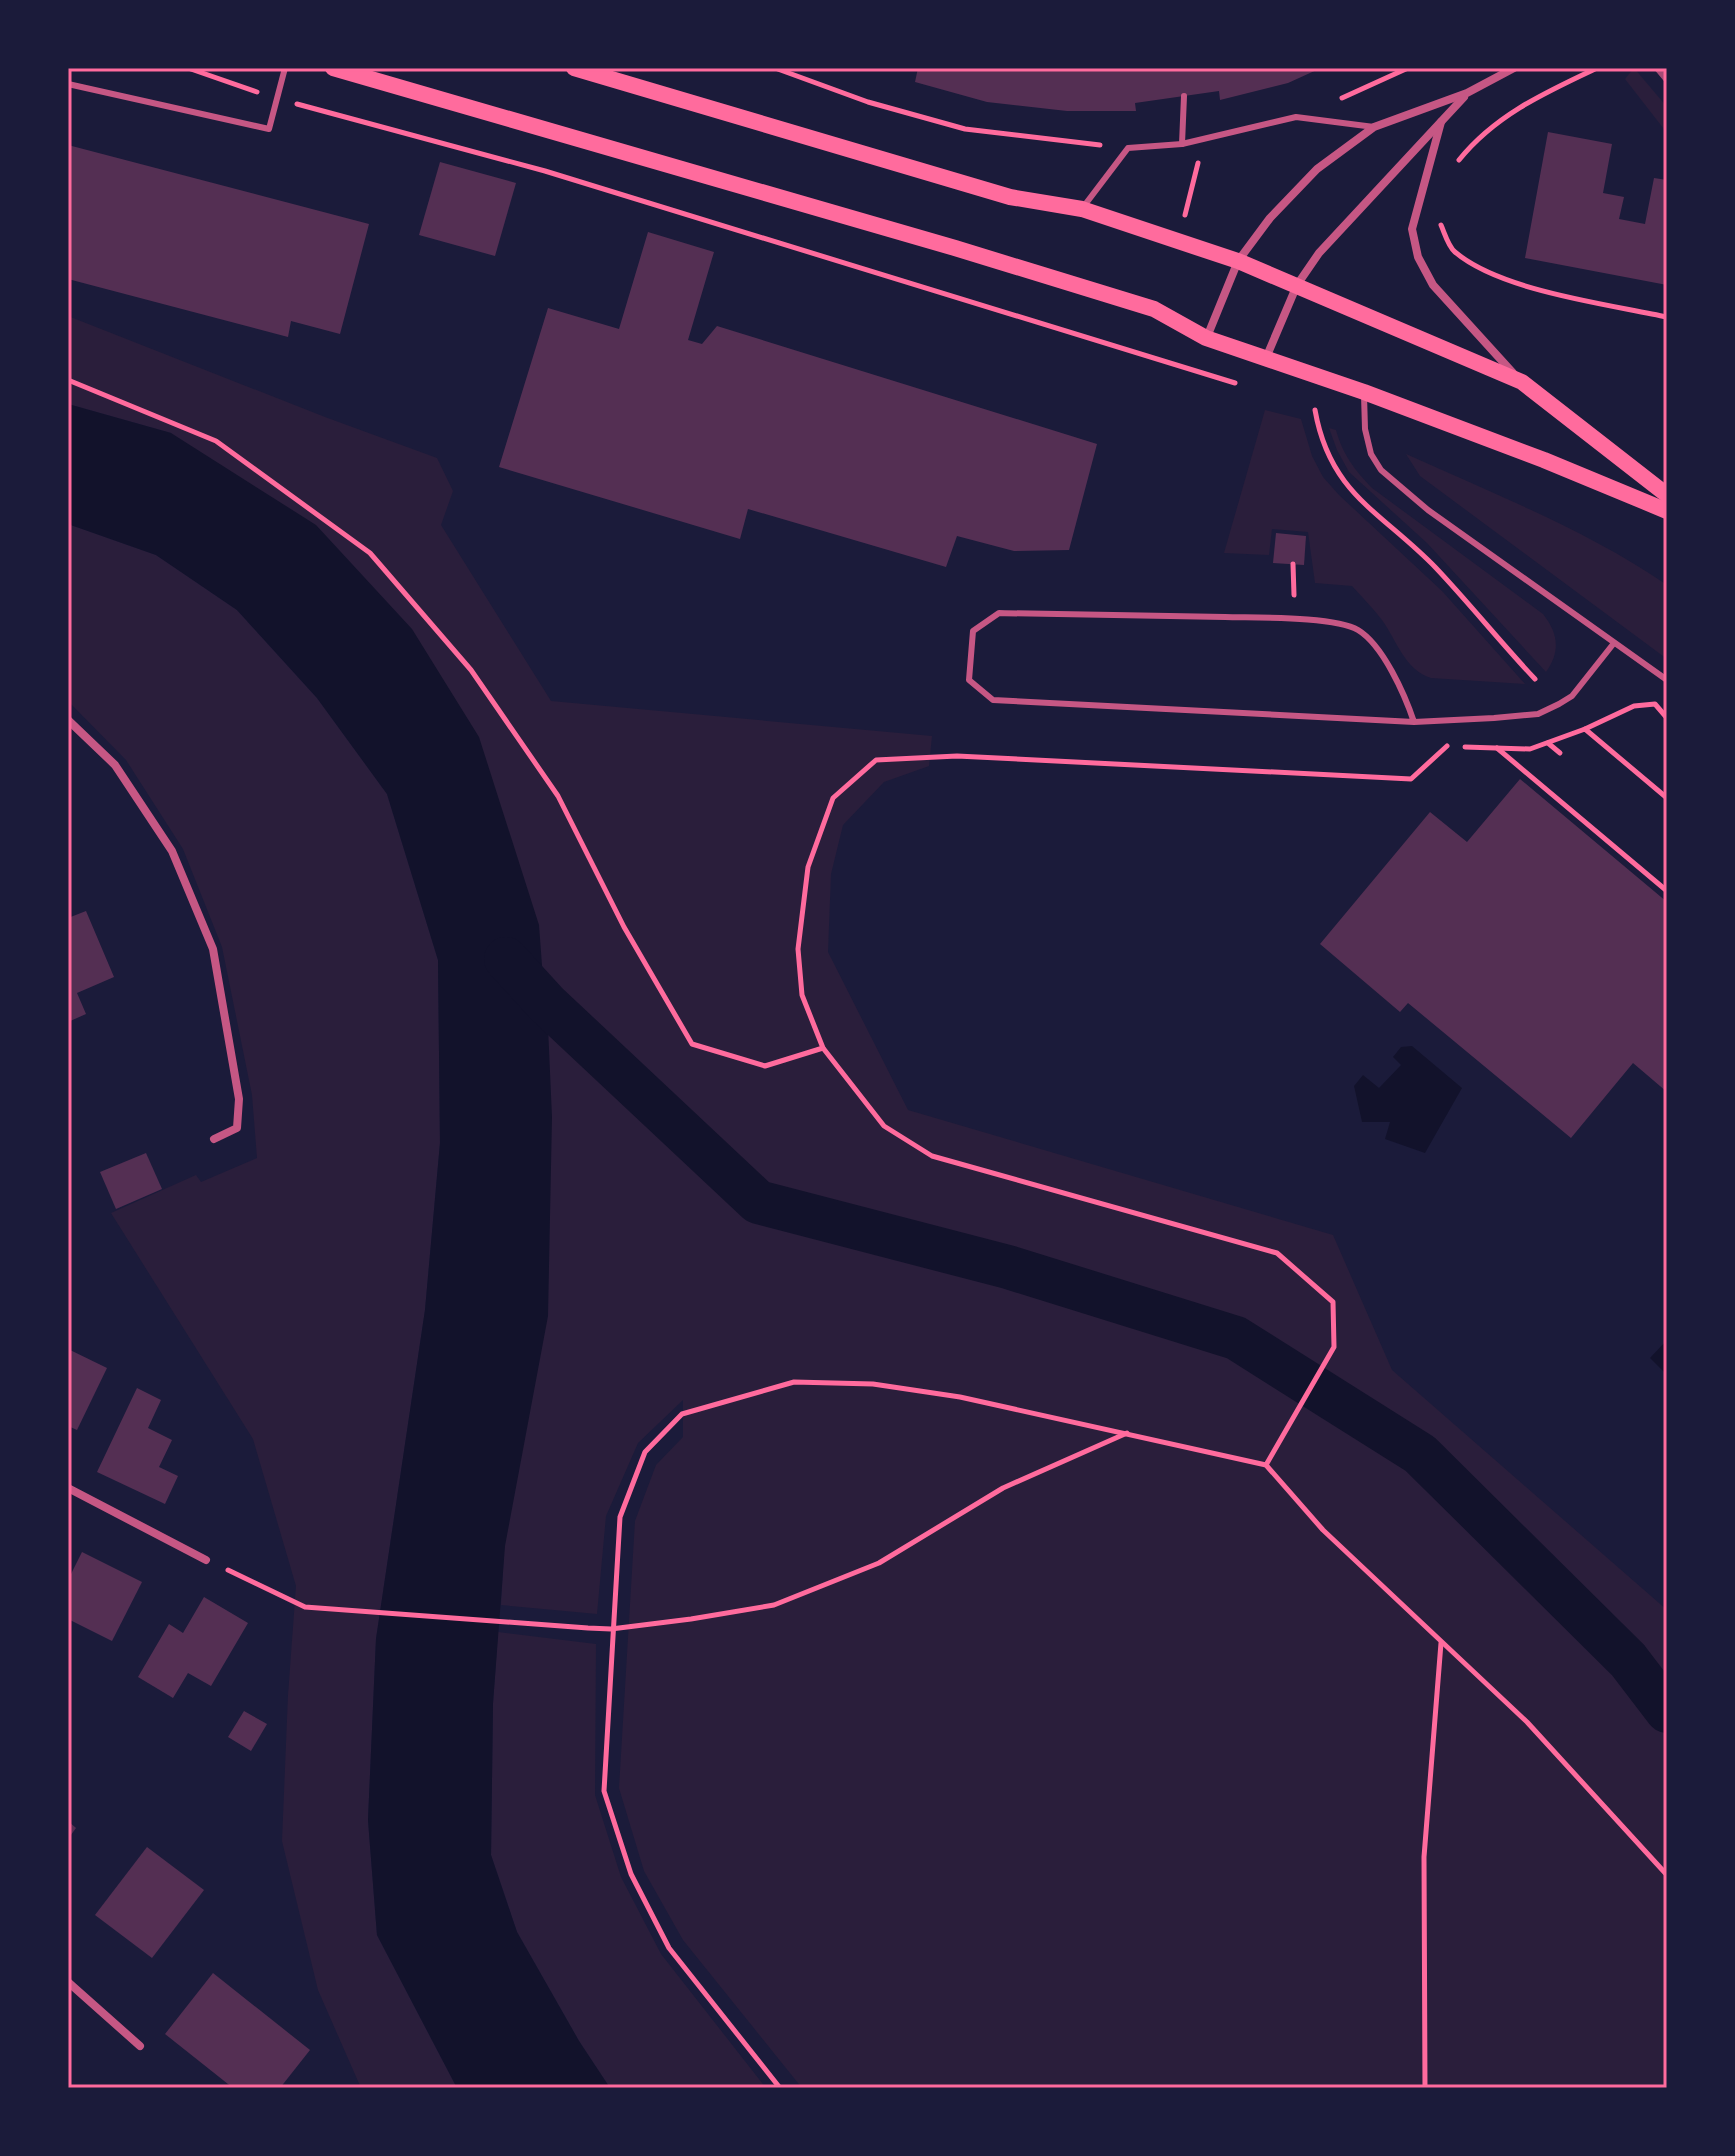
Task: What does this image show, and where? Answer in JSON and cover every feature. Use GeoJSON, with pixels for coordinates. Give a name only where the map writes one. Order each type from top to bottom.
{"type":"FeatureCollection","features":[{"type":"Feature","properties":{"kind":"main road"},"geometry":{"type":"LineString","coordinates":[[333,68],[818,207],[1154,309],[1206,338],[1364,392],[1544,460],[1667,511]]}},
{"type":"Feature","properties":{"kind":"main road"},"geometry":{"type":"LineString","coordinates":[[574,68],[1010,197],[1082,209],[1238,261],[1522,382],[1667,495]]}},
{"type":"Feature","properties":{"kind":"street"},"geometry":{"type":"LineString","coordinates":[[1206,338],[1238,261],[1270,218],[1317,169],[1374,127],[1467,93],[1514,68]]}},
{"type":"Feature","properties":{"kind":"street"},"geometry":{"type":"LineString","coordinates":[[1266,358],[1297,285],[1319,253],[1467,93]]}},
{"type":"Feature","properties":{"kind":"street"},"geometry":{"type":"LineString","coordinates":[[1442,120],[1412,229],[1418,257],[1433,285],[1522,382]]}},
{"type":"Feature","properties":{"kind":"street"},"geometry":{"type":"LineString","coordinates":[[68,720],[115,765],[172,851],[213,949],[239,1099],[237,1128],[214,1139]]}},
{"type":"Feature","properties":{"kind":"street"},"geometry":{"type":"LineString","coordinates":[[68,1488],[206,1560]]}},
{"type":"Feature","properties":{"kind":"street"},"geometry":{"type":"LineString","coordinates":[[68,1982],[140,2046]]}},
{"type":"Feature","properties":{"kind":"lane"},"geometry":{"type":"LineString","coordinates":[[68,84],[269,129],[285,68]]}},
{"type":"Feature","properties":{"kind":"lane"},"geometry":{"type":"LineString","coordinates":[[1182,144],[1184,96]]}},
{"type":"Feature","properties":{"kind":"lane"},"geometry":{"type":"LineString","coordinates":[[1082,209],[1128,148],[1182,144],[1296,117],[1374,127]]}},
{"type":"Feature","properties":{"kind":"lane"},"geometry":{"type":"LineString","coordinates":[[1364,392],[1365,429],[1371,454],[1381,470],[1428,510],[1667,680]]}},
{"type":"Feature","properties":{"kind":"lane"},"geometry":{"type":"LineString","coordinates":[[1414,722],[1406,699],[1371,643],[1358,630],[1345,625],[1294,619],[999,613],[973,631],[969,680],[993,700],[1414,722],[1538,714],[1572,696],[1614,643]]}},
{"type":"Feature","properties":{"kind":"path"},"geometry":{"type":"LineString","coordinates":[[188,68],[276,98],[545,171],[1235,383]]}},
{"type":"Feature","properties":{"kind":"path"},"geometry":{"type":"LineString","coordinates":[[775,68],[868,102],[965,129],[1128,148]]}},
{"type":"Feature","properties":{"kind":"path"},"geometry":{"type":"LineString","coordinates":[[1296,117],[1408,68]]}},
{"type":"Feature","properties":{"kind":"path"},"geometry":{"type":"LineString","coordinates":[[1453,169],[1488,128],[1524,104],[1597,68]]}},
{"type":"Feature","properties":{"kind":"path"},"geometry":{"type":"LineString","coordinates":[[1184,216],[1205,139]]}},
{"type":"Feature","properties":{"kind":"path"},"geometry":{"type":"LineString","coordinates":[[1438,219],[1452,250],[1485,272],[1515,283],[1667,317]]}},
{"type":"Feature","properties":{"kind":"path"},"geometry":{"type":"LineString","coordinates":[[68,380],[216,441],[370,553],[471,670],[558,796],[624,927],[692,1044],[765,1066],[823,1048]]}},
{"type":"Feature","properties":{"kind":"path"},"geometry":{"type":"LineString","coordinates":[[1315,410],[1326,453],[1343,483],[1435,568],[1535,679]]}},
{"type":"Feature","properties":{"kind":"path"},"geometry":{"type":"LineString","coordinates":[[1266,1465],[1334,1347],[1333,1302],[1277,1253],[932,1156],[884,1126],[823,1048],[802,995],[798,949],[808,867],[833,798],[876,760],[957,756],[1411,779],[1444,746],[1530,749],[1585,729],[1634,706],[1655,704],[1667,718]]}},
{"type":"Feature","properties":{"kind":"path"},"geometry":{"type":"LineString","coordinates":[[1585,729],[1667,798]]}},
{"type":"Feature","properties":{"kind":"path"},"geometry":{"type":"LineString","coordinates":[[1548,743],[1560,753]]}},
{"type":"Feature","properties":{"kind":"path"},"geometry":{"type":"LineString","coordinates":[[1497,748],[1667,891]]}},
{"type":"Feature","properties":{"kind":"path"},"geometry":{"type":"LineString","coordinates":[[780,2088],[669,1948],[631,1874],[604,1791],[611,1629],[620,1517],[645,1452],[682,1414],[794,1382],[873,1384],[960,1397],[1266,1465],[1323,1530],[1527,1722],[1667,1875]]}},
{"type":"Feature","properties":{"kind":"path"},"geometry":{"type":"LineString","coordinates":[[206,1560],[305,1607],[611,1629],[691,1619],[774,1605],[879,1563],[1003,1488],[1127,1433]]}},
{"type":"Feature","properties":{"kind":"path"},"geometry":{"type":"LineString","coordinates":[[1425,2088],[1424,1857],[1441,1642]]}},
{"type":"Feature","properties":{"kind":"shaded area"},"geometry":{"type":"Polygon","coordinates":[[[1634,68],[1667,107],[1667,133],[1625,79],[1634,68]]]}},
{"type":"Feature","properties":{"kind":"shaded area"},"geometry":{"type":"Polygon","coordinates":[[[68,316],[437,458],[453,491],[441,525],[551,701],[932,736],[929,766],[884,782],[843,825],[831,874],[828,952],[908,1110],[1333,1235],[1392,1370],[1667,1610],[1667,2088],[802,2088],[683,1940],[644,1871],[619,1788],[635,1521],[656,1465],[683,1437],[683,1400],[638,1443],[606,1516],[597,1614],[501,1605],[539,925],[171,433],[68,404],[68,316]]]}},
{"type":"Feature","properties":{"kind":"shaded area"},"geometry":{"type":"Polygon","coordinates":[[[68,404],[171,433],[316,525],[412,629],[479,737],[539,925],[547,1004],[552,1117],[548,1316],[505,1546],[493,1703],[491,1855],[517,1932],[579,2041],[610,2088],[457,2088],[377,1935],[368,1820],[376,1639],[425,1310],[440,1143],[438,960],[387,794],[317,698],[237,610],[156,555],[68,524],[68,404]]]}},
{"type":"Feature","properties":{"kind":"shaded area"},"geometry":{"type":"Polygon","coordinates":[[[1265,410],[1301,419],[1312,456],[1323,477],[1442,591],[1525,684],[1431,678],[1414,669],[1382,620],[1352,586],[1315,583],[1308,532],[1272,529],[1269,555],[1224,553],[1265,410]]]}},
{"type":"Feature","properties":{"kind":"shaded area"},"geometry":{"type":"Polygon","coordinates":[[[1329,428],[1336,430],[1350,461],[1372,488],[1543,614],[1556,642],[1554,657],[1546,672],[1427,543],[1349,472],[1329,428]]]}},
{"type":"Feature","properties":{"kind":"shaded area"},"geometry":{"type":"Polygon","coordinates":[[[1406,454],[1572,530],[1667,585],[1667,659],[1420,476],[1406,454]]]}},
{"type":"Feature","properties":{"kind":"shaded area"},"geometry":{"type":"Polygon","coordinates":[[[68,524],[156,555],[237,610],[317,698],[387,794],[438,960],[440,1143],[425,1310],[376,1639],[368,1820],[377,1935],[457,2088],[361,2088],[318,1990],[282,1841],[296,1586],[253,1439],[111,1213],[196,1175],[201,1182],[257,1158],[252,1095],[222,947],[183,849],[126,760],[68,701],[68,524]]]}},
{"type":"Feature","properties":{"kind":"shaded area"},"geometry":{"type":"Polygon","coordinates":[[[1412,1046],[1462,1088],[1425,1153],[1385,1139],[1390,1122],[1362,1122],[1354,1086],[1363,1075],[1379,1088],[1401,1065],[1393,1057],[1401,1047],[1412,1046]]]}},
{"type":"Feature","properties":{"kind":"shaded area"},"geometry":{"type":"Polygon","coordinates":[[[1667,1340],[1667,1375],[1650,1358],[1667,1340]]]}},
{"type":"Feature","properties":{"kind":"shaded area"},"geometry":{"type":"Polygon","coordinates":[[[498,1632],[596,1644],[595,1795],[621,1877],[661,1954],[766,2088],[610,2088],[579,2041],[517,1932],[491,1855],[493,1703],[498,1632]]]}},
{"type":"Feature","properties":{"kind":"building"},"geometry":{"type":"Polygon","coordinates":[[[918,68],[1321,68],[1288,83],[1220,100],[1219,91],[1135,103],[1136,111],[1067,111],[987,102],[915,82],[918,68]]]}},
{"type":"Feature","properties":{"kind":"building"},"geometry":{"type":"Polygon","coordinates":[[[1548,132],[1612,144],[1603,193],[1624,197],[1619,219],[1645,224],[1654,178],[1667,180],[1667,285],[1525,258],[1548,132]]]}},
{"type":"Feature","properties":{"kind":"building"},"geometry":{"type":"Polygon","coordinates":[[[68,145],[369,224],[340,334],[291,321],[288,337],[68,279],[68,145]]]}},
{"type":"Feature","properties":{"kind":"building"},"geometry":{"type":"Polygon","coordinates":[[[440,162],[516,183],[495,256],[419,235],[440,162]]]}},
{"type":"Feature","properties":{"kind":"building"},"geometry":{"type":"Polygon","coordinates":[[[648,232],[714,252],[688,340],[702,344],[717,326],[1097,444],[1069,550],[1014,551],[957,536],[946,567],[748,509],[740,539],[499,467],[548,308],[619,329],[648,232]]]}},
{"type":"Feature","properties":{"kind":"building"},"geometry":{"type":"Polygon","coordinates":[[[1276,533],[1306,536],[1304,565],[1273,563],[1276,533]]]}},
{"type":"Feature","properties":{"kind":"building"},"geometry":{"type":"Polygon","coordinates":[[[1520,779],[1667,902],[1667,1092],[1633,1063],[1571,1138],[1408,1003],[1400,1012],[1320,944],[1430,812],[1467,842],[1520,779]]]}},
{"type":"Feature","properties":{"kind":"building"},"geometry":{"type":"Polygon","coordinates":[[[86,911],[114,977],[77,993],[86,1014],[68,1022],[68,918],[86,911]]]}},
{"type":"Feature","properties":{"kind":"building"},"geometry":{"type":"Polygon","coordinates":[[[146,1153],[162,1189],[116,1209],[100,1172],[146,1153]]]}},
{"type":"Feature","properties":{"kind":"building"},"geometry":{"type":"Polygon","coordinates":[[[68,1349],[107,1368],[77,1430],[68,1426],[68,1349]]]}},
{"type":"Feature","properties":{"kind":"building"},"geometry":{"type":"Polygon","coordinates":[[[137,1388],[161,1400],[148,1428],[172,1440],[159,1467],[178,1476],[165,1504],[97,1472],[137,1388]]]}},
{"type":"Feature","properties":{"kind":"building"},"geometry":{"type":"Polygon","coordinates":[[[82,1552],[142,1582],[112,1641],[68,1619],[68,1580],[82,1552]]]}},
{"type":"Feature","properties":{"kind":"building"},"geometry":{"type":"Polygon","coordinates":[[[204,1597],[248,1623],[211,1686],[188,1673],[173,1698],[138,1677],[169,1624],[183,1633],[204,1597]]]}},
{"type":"Feature","properties":{"kind":"building"},"geometry":{"type":"Polygon","coordinates":[[[244,1711],[267,1724],[251,1751],[228,1737],[244,1711]]]}},
{"type":"Feature","properties":{"kind":"building"},"geometry":{"type":"Polygon","coordinates":[[[68,1821],[76,1828],[68,1839],[68,1821]]]}},
{"type":"Feature","properties":{"kind":"building"},"geometry":{"type":"Polygon","coordinates":[[[147,1847],[204,1890],[152,1958],[95,1915],[147,1847]]]}},
{"type":"Feature","properties":{"kind":"building"},"geometry":{"type":"Polygon","coordinates":[[[213,1973],[310,2050],[280,2088],[233,2088],[165,2034],[213,1973]]]}},
{"type":"Feature","properties":{"kind":"waterway"},"geometry":{"type":"LineString","coordinates":[[506,959],[547,1004],[758,1202],[1008,1267],[1236,1338],[1420,1454],[1628,1660],[1667,1711]]}},
{"type":"Feature","properties":{"kind":"railway"},"geometry":{"type":"LineString","coordinates":[[1657,68],[1667,80]]}}]}
